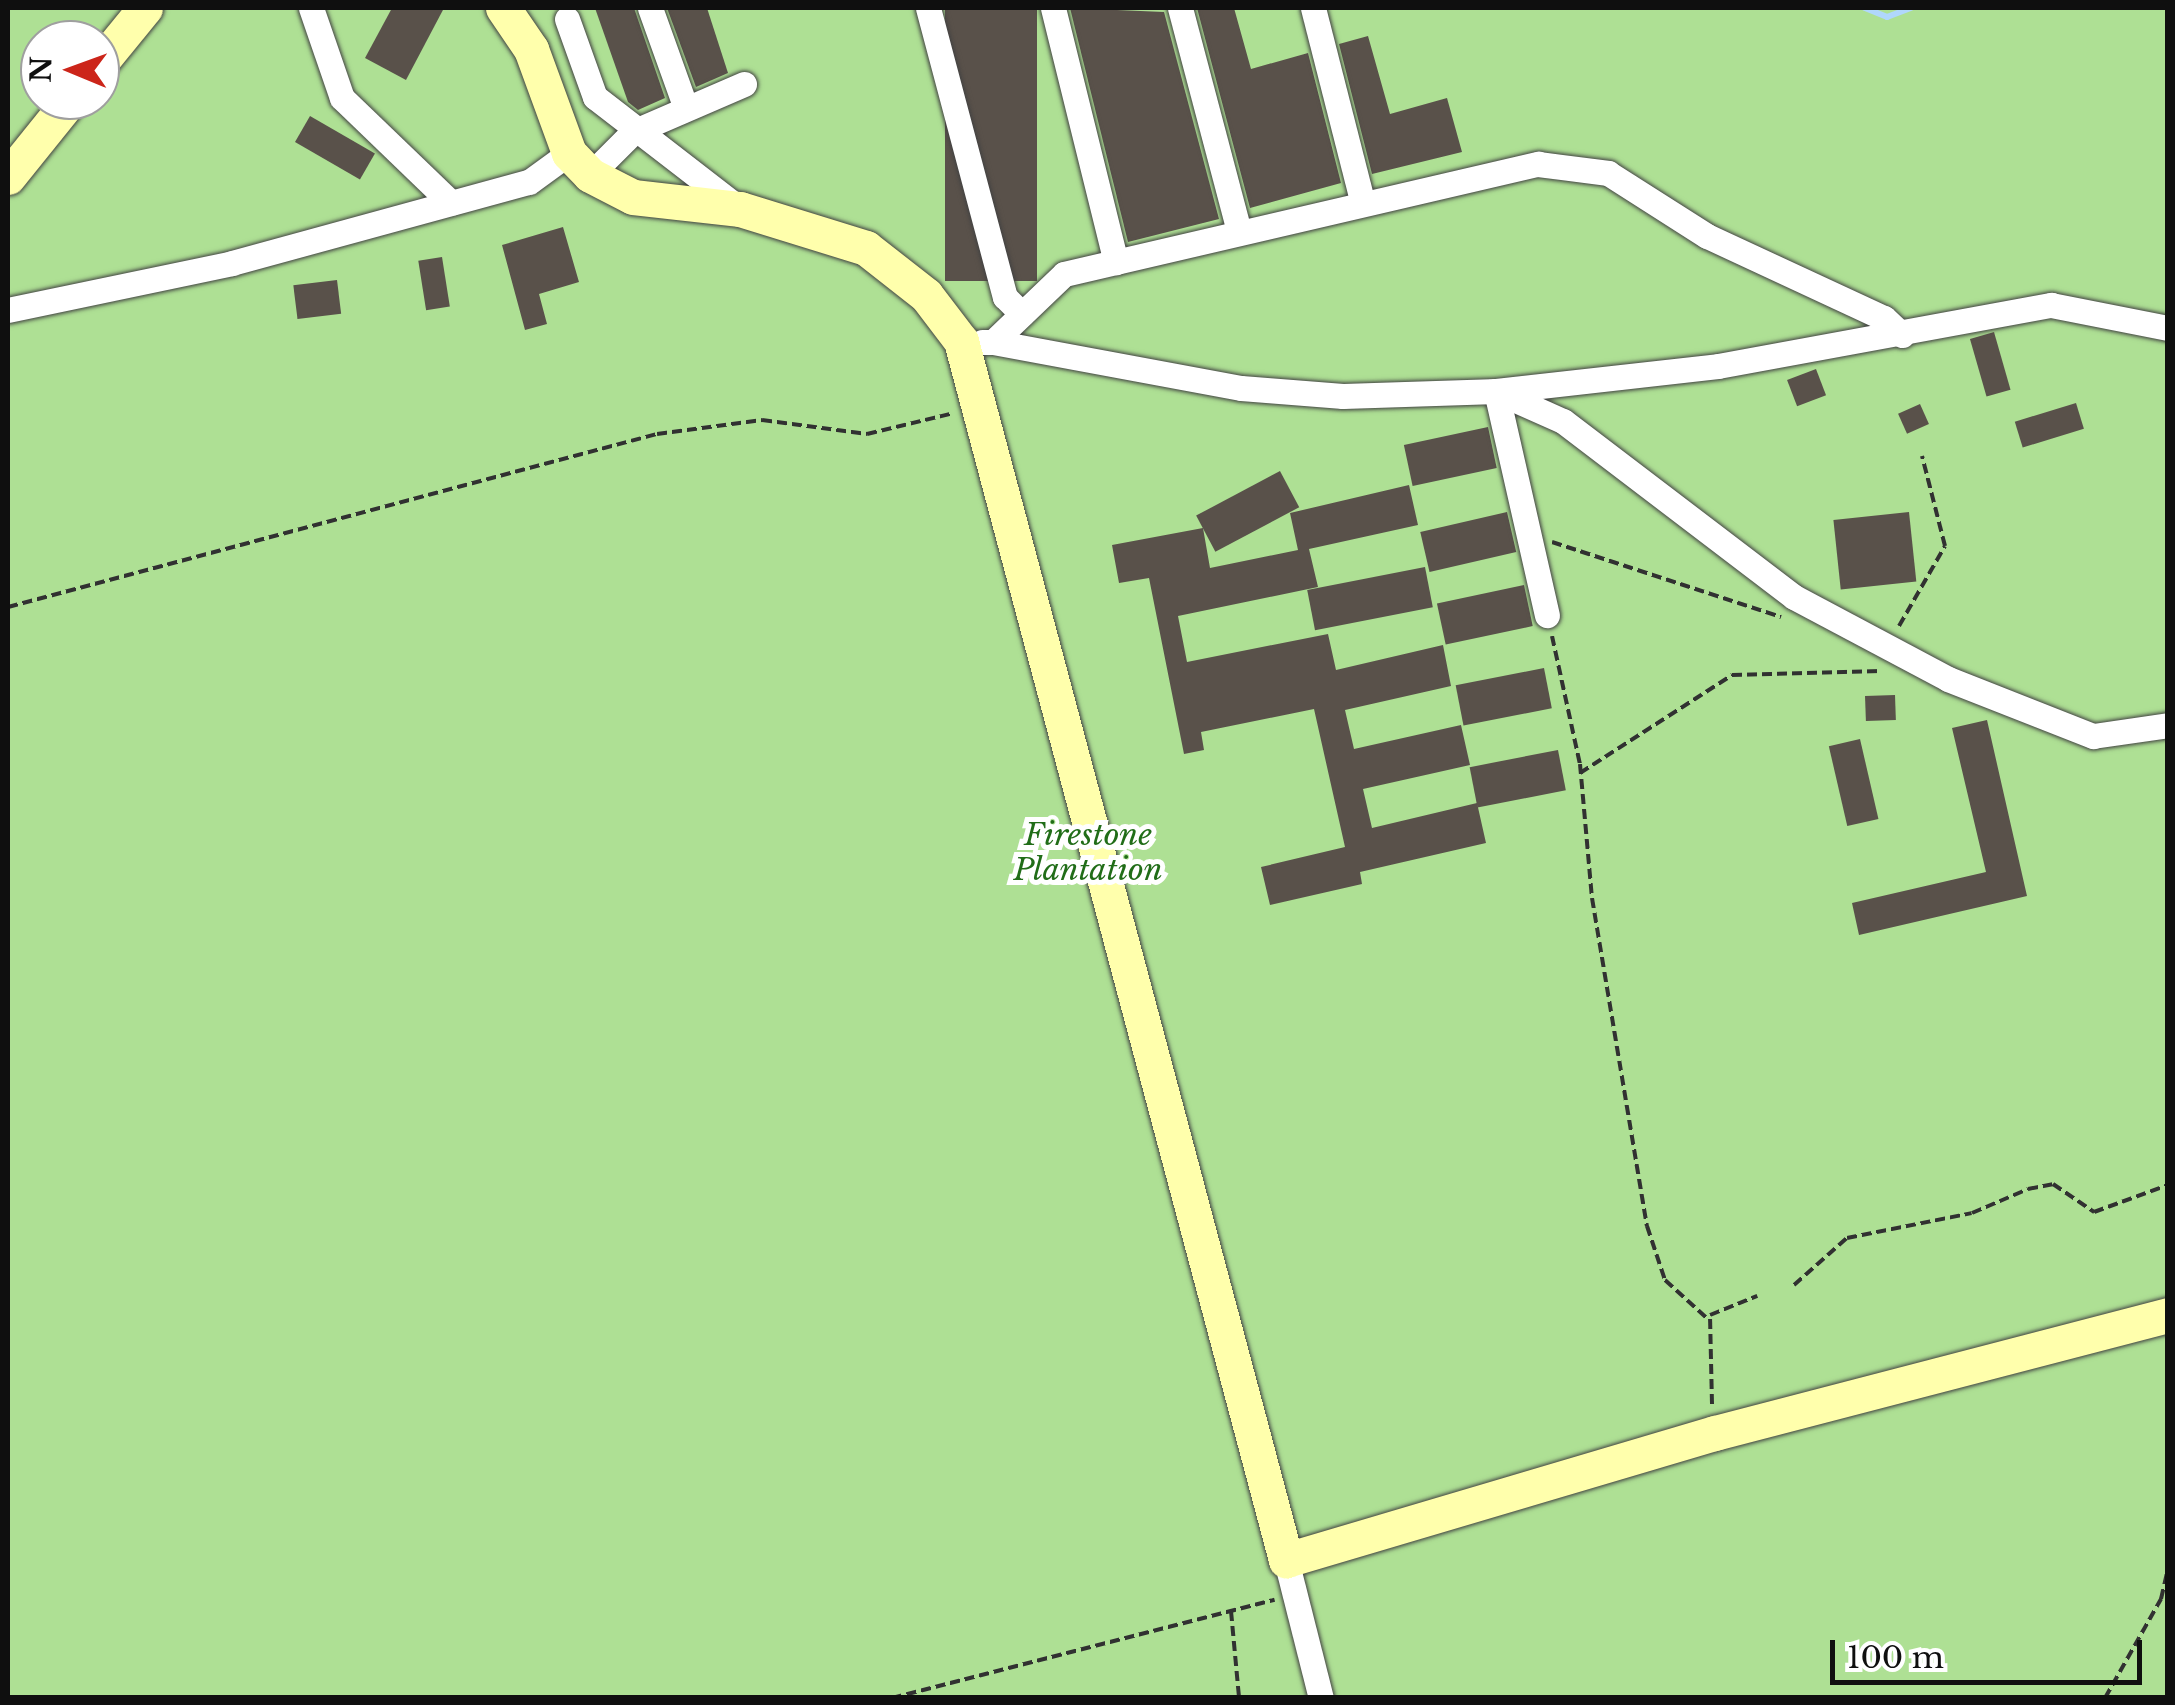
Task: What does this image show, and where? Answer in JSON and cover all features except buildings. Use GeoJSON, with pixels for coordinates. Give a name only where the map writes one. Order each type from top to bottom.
{"type":"FeatureCollection","features":[{"type":"Feature","properties":{"kind":"street"},"geometry":{"type":"LineString","coordinates":[[120,39],[146,8]]}},
{"type":"Feature","properties":{"kind":"street"},"geometry":{"type":"LineString","coordinates":[[311,8],[342,98],[452,203]]}},
{"type":"Feature","properties":{"kind":"street"},"geometry":{"type":"LineString","coordinates":[[503,8],[531,49],[579,164],[633,197],[740,209],[866,248],[926,294],[977,342],[1242,388],[1496,391],[1902,336],[2051,305],[2168,328]]}},
{"type":"Feature","properties":{"kind":"street"},"geometry":{"type":"LineString","coordinates":[[650,8],[684,103]]}},
{"type":"Feature","properties":{"kind":"street"},"geometry":{"type":"LineString","coordinates":[[928,8],[1005,297],[1022,314]]}},
{"type":"Feature","properties":{"kind":"street"},"geometry":{"type":"LineString","coordinates":[[1052,8],[1116,262]]}},
{"type":"Feature","properties":{"kind":"street"},"geometry":{"type":"LineString","coordinates":[[1180,8],[1239,231]]}},
{"type":"Feature","properties":{"kind":"street"},"geometry":{"type":"LineString","coordinates":[[1313,8],[1362,200]]}},
{"type":"Feature","properties":{"kind":"street"},"geometry":{"type":"LineString","coordinates":[[567,19],[595,97],[633,132],[740,209]]}},
{"type":"Feature","properties":{"kind":"street"},"geometry":{"type":"LineString","coordinates":[[8,310],[232,264],[529,182],[579,164],[684,103],[744,84]]}},
{"type":"Feature","properties":{"kind":"street"},"geometry":{"type":"LineString","coordinates":[[8,177],[54,120]]}},
{"type":"Feature","properties":{"kind":"street"},"geometry":{"type":"LineString","coordinates":[[977,342],[1022,314],[1064,274],[1504,168],[1608,173],[1707,236],[1884,318],[1902,336]]}},
{"type":"Feature","properties":{"kind":"street"},"geometry":{"type":"LineString","coordinates":[[977,342],[983,398],[1321,1698]]}},
{"type":"Feature","properties":{"kind":"street"},"geometry":{"type":"LineString","coordinates":[[1496,391],[1547,615]]}},
{"type":"Feature","properties":{"kind":"street"},"geometry":{"type":"LineString","coordinates":[[1496,391],[1563,420],[1794,596],[1936,673],[2093,736],[2168,725]]}},
{"type":"Feature","properties":{"kind":"street"},"geometry":{"type":"LineString","coordinates":[[1286,1560],[1715,1433],[2168,1315]]}},
{"type":"Feature","properties":{"kind":"path"},"geometry":{"type":"LineString","coordinates":[[8,607],[656,434],[762,420],[867,434],[951,415],[983,398]]}},
{"type":"Feature","properties":{"kind":"path"},"geometry":{"type":"LineString","coordinates":[[1547,615],[1580,773],[1592,898],[1645,1172],[1647,1226],[1666,1280],[1709,1320],[1715,1433]]}},
{"type":"Feature","properties":{"kind":"path"},"geometry":{"type":"LineString","coordinates":[[1580,773],[1732,676],[1936,673]]}},
{"type":"Feature","properties":{"kind":"path"},"geometry":{"type":"LineString","coordinates":[[1794,1285],[1848,1238],[1972,1213],[2028,1189],[2053,1184],[2094,1212],[2168,1185]]}},
{"type":"Feature","properties":{"kind":"path"},"geometry":{"type":"LineString","coordinates":[[1709,1320],[1757,1296]]}},
{"type":"Feature","properties":{"kind":"path"},"geometry":{"type":"LineString","coordinates":[[2105,1698],[2160,1599],[2168,1569]]}},
{"type":"Feature","properties":{"kind":"path"},"geometry":{"type":"LineString","coordinates":[[892,1698],[1294,1594]]}},
{"type":"Feature","properties":{"kind":"path"},"geometry":{"type":"LineString","coordinates":[[1231,1611],[1239,1698]]}},
{"type":"Feature","properties":{"kind":"green space","name":"Firestone Plantation"},"geometry":{"type":"Polygon","coordinates":[[[8,8],[2167,8],[2167,1697],[8,1697],[8,8]]]}},
{"type":"Feature","properties":{"kind":"waterway"},"geometry":{"type":"LineString","coordinates":[[1865,8],[1887,17],[1911,8]]}}]}
